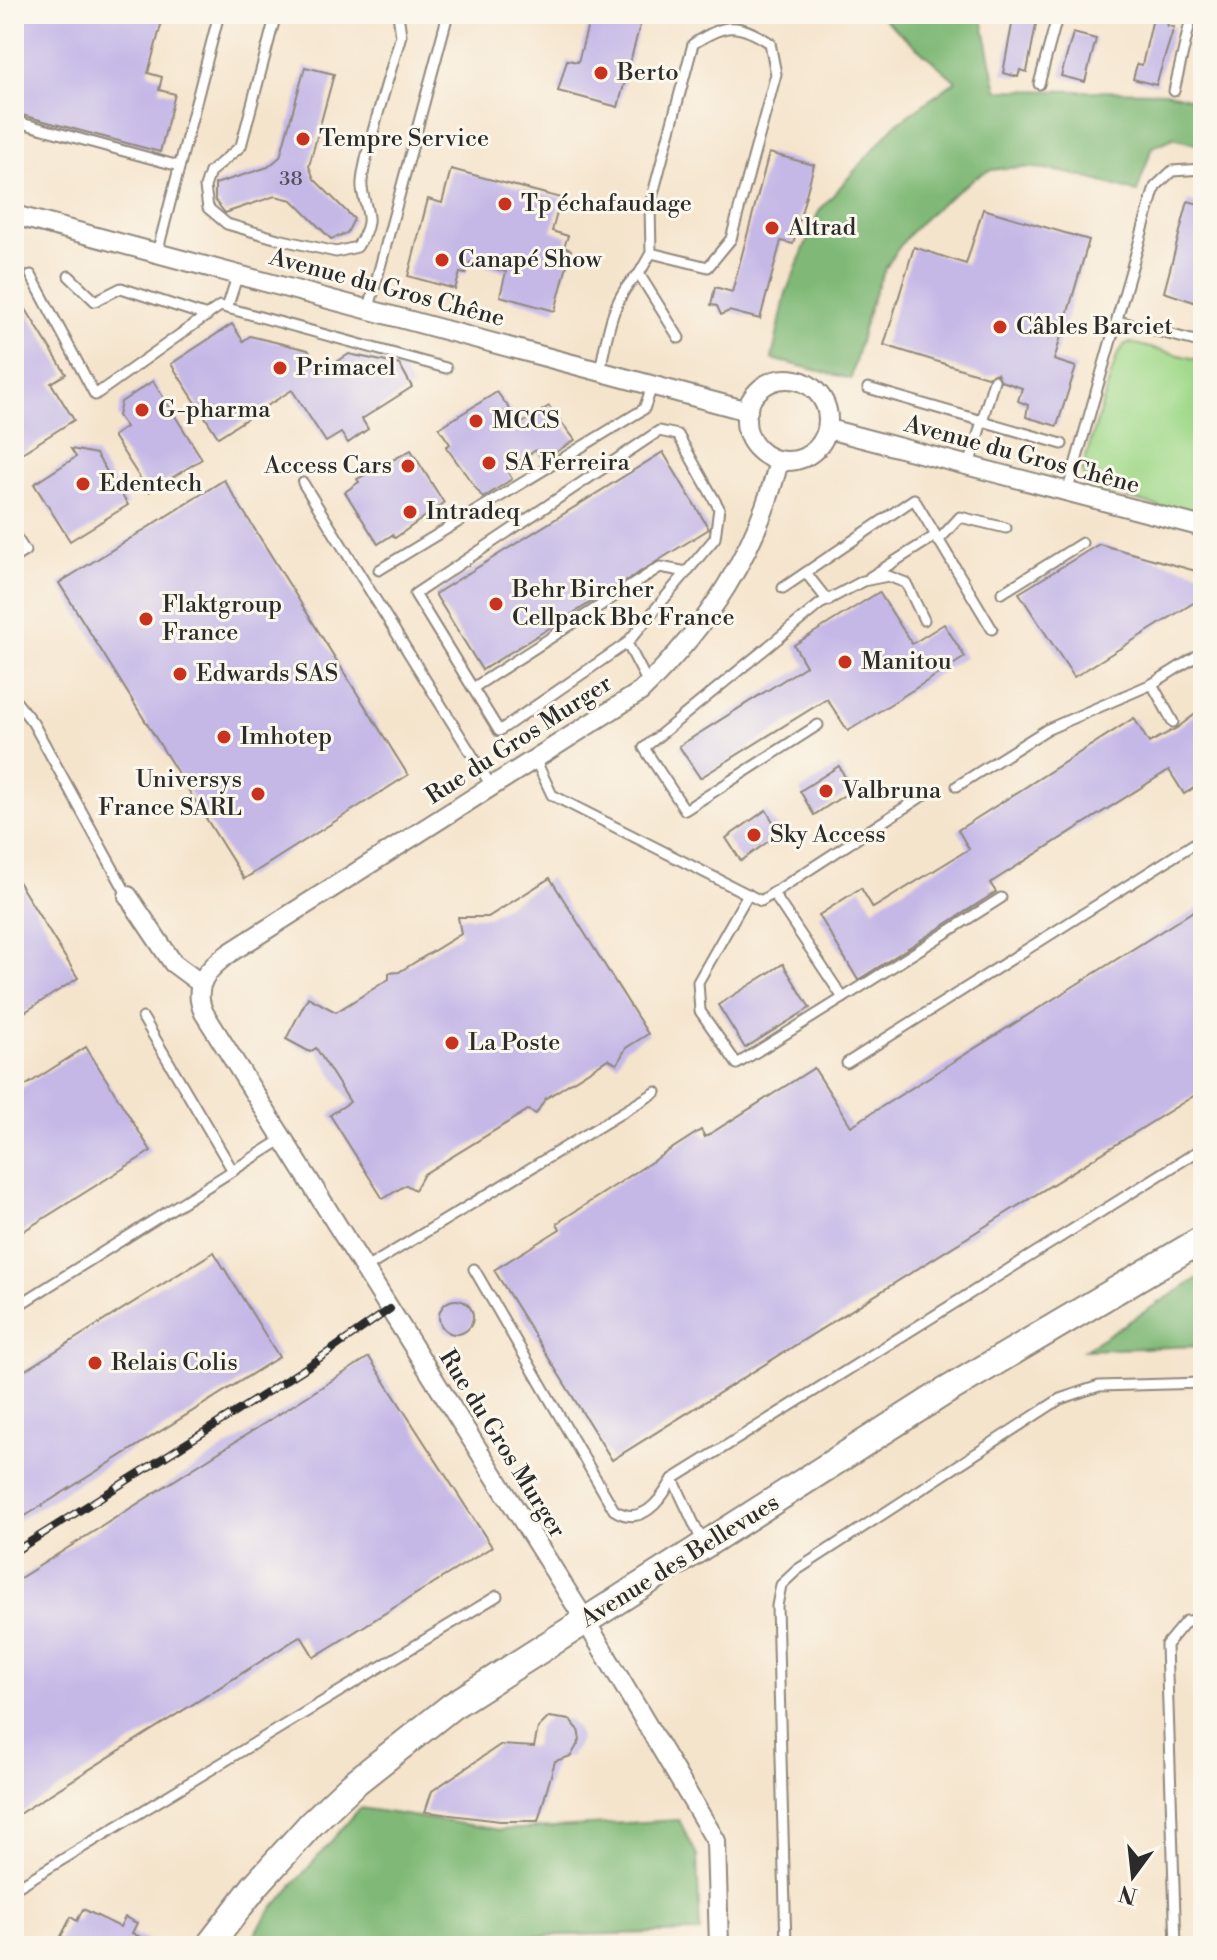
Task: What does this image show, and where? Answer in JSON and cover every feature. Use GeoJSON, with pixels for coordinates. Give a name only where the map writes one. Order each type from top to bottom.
{"type":"FeatureCollection","features":[{"type":"Feature","properties":{"kind":"street","name":"Avenue du Gros Chêne"},"geometry":{"type":"LineString","coordinates":[[14,215],[748,411]]}},
{"type":"Feature","properties":{"kind":"street"},"geometry":{"type":"LineString","coordinates":[[781,380],[800,382],[822,399],[828,429],[821,444],[807,457],[779,461],[764,454],[753,442],[747,427],[748,411],[764,387],[781,380]]}},
{"type":"Feature","properties":{"kind":"street","name":"Avenue du Gros Chêne"},"geometry":{"type":"LineString","coordinates":[[828,429],[1203,527]]}},
{"type":"Feature","properties":{"kind":"street","name":"Rue du Gros Murger"},"geometry":{"type":"LineString","coordinates":[[719,1946],[716,1841],[585,1620],[198,1002],[200,983],[224,957],[492,787],[648,683],[678,654],[736,573],[760,522],[779,461]]}},
{"type":"Feature","properties":{"kind":"street"},"geometry":{"type":"LineString","coordinates":[[128,896],[173,963],[200,983]]}},
{"type":"Feature","properties":{"kind":"street","name":"Avenue des Bellevues"},"geometry":{"type":"LineString","coordinates":[[209,1946],[281,1857],[352,1785],[452,1706],[941,1394],[1203,1239]]}},
{"type":"Feature","properties":{"kind":"lane"},"geometry":{"type":"LineString","coordinates":[[157,253],[219,14]]}},
{"type":"Feature","properties":{"kind":"lane"},"geometry":{"type":"LineString","coordinates":[[276,14],[241,146],[210,172],[205,187],[208,208],[227,224],[336,252],[357,247],[365,235],[370,212],[361,185],[401,35],[398,14]]}},
{"type":"Feature","properties":{"kind":"lane"},"geometry":{"type":"LineString","coordinates":[[369,308],[448,14]]}},
{"type":"Feature","properties":{"kind":"lane"},"geometry":{"type":"LineString","coordinates":[[1039,84],[1058,14]]}},
{"type":"Feature","properties":{"kind":"lane"},"geometry":{"type":"LineString","coordinates":[[1174,91],[1192,14]]}},
{"type":"Feature","properties":{"kind":"lane"},"geometry":{"type":"LineString","coordinates":[[600,370],[609,331],[626,285],[639,274],[651,253],[650,205],[693,44],[719,27],[748,29],[770,43],[776,74],[731,239],[708,267],[651,253]]}},
{"type":"Feature","properties":{"kind":"lane"},"geometry":{"type":"LineString","coordinates":[[14,121],[179,166]]}},
{"type":"Feature","properties":{"kind":"lane"},"geometry":{"type":"LineString","coordinates":[[1067,493],[1155,187],[1172,171],[1203,169]]}},
{"type":"Feature","properties":{"kind":"lane"},"geometry":{"type":"LineString","coordinates":[[227,308],[238,274]]}},
{"type":"Feature","properties":{"kind":"lane"},"geometry":{"type":"LineString","coordinates":[[639,274],[679,338]]}},
{"type":"Feature","properties":{"kind":"lane"},"geometry":{"type":"LineString","coordinates":[[31,275],[95,395],[220,306],[446,368]]}},
{"type":"Feature","properties":{"kind":"lane"},"geometry":{"type":"LineString","coordinates":[[69,276],[95,301],[121,288],[207,316]]}},
{"type":"Feature","properties":{"kind":"lane"},"geometry":{"type":"LineString","coordinates":[[1118,321],[1203,343]]}},
{"type":"Feature","properties":{"kind":"lane"},"geometry":{"type":"LineString","coordinates":[[969,466],[994,380]]}},
{"type":"Feature","properties":{"kind":"lane"},"geometry":{"type":"LineString","coordinates":[[379,570],[644,409],[653,384]]}},
{"type":"Feature","properties":{"kind":"lane"},"geometry":{"type":"LineString","coordinates":[[868,388],[1062,444]]}},
{"type":"Feature","properties":{"kind":"lane"},"geometry":{"type":"LineString","coordinates":[[659,431],[678,435],[719,508],[715,538],[687,572],[627,643],[499,731],[415,594],[659,431]]}},
{"type":"Feature","properties":{"kind":"lane"},"geometry":{"type":"LineString","coordinates":[[303,483],[492,787]]}},
{"type":"Feature","properties":{"kind":"lane"},"geometry":{"type":"LineString","coordinates":[[783,588],[914,499],[992,629]]}},
{"type":"Feature","properties":{"kind":"lane"},"geometry":{"type":"LineString","coordinates":[[818,725],[685,810],[644,748],[828,601],[936,539],[960,517],[1006,528]]}},
{"type":"Feature","properties":{"kind":"lane"},"geometry":{"type":"LineString","coordinates":[[14,534],[25,551],[14,558]]}},
{"type":"Feature","properties":{"kind":"lane"},"geometry":{"type":"LineString","coordinates":[[1002,593],[1082,543]]}},
{"type":"Feature","properties":{"kind":"lane"},"geometry":{"type":"LineString","coordinates":[[473,688],[660,567],[687,572]]}},
{"type":"Feature","properties":{"kind":"lane"},"geometry":{"type":"LineString","coordinates":[[806,573],[828,601]]}},
{"type":"Feature","properties":{"kind":"lane"},"geometry":{"type":"LineString","coordinates":[[863,581],[888,576],[906,583],[924,620]]}},
{"type":"Feature","properties":{"kind":"lane"},"geometry":{"type":"LineString","coordinates":[[627,643],[648,683]]}},
{"type":"Feature","properties":{"kind":"lane"},"geometry":{"type":"LineString","coordinates":[[957,786],[1046,730],[1152,684],[1203,653]]}},
{"type":"Feature","properties":{"kind":"lane"},"geometry":{"type":"LineString","coordinates":[[1152,684],[1173,722]]}},
{"type":"Feature","properties":{"kind":"lane"},"geometry":{"type":"LineString","coordinates":[[14,699],[33,723],[128,896]]}},
{"type":"Feature","properties":{"kind":"lane"},"geometry":{"type":"LineString","coordinates":[[535,759],[552,795],[761,901],[927,793]]}},
{"type":"Feature","properties":{"kind":"lane"},"geometry":{"type":"LineString","coordinates":[[847,1063],[1203,838]]}},
{"type":"Feature","properties":{"kind":"lane"},"geometry":{"type":"LineString","coordinates":[[773,893],[843,998]]}},
{"type":"Feature","properties":{"kind":"lane"},"geometry":{"type":"LineString","coordinates":[[748,894],[698,982],[700,1011],[737,1064],[1001,898]]}},
{"type":"Feature","properties":{"kind":"lane"},"geometry":{"type":"LineString","coordinates":[[143,1018],[233,1171]]}},
{"type":"Feature","properties":{"kind":"lane"},"geometry":{"type":"LineString","coordinates":[[366,1268],[656,1092]]}},
{"type":"Feature","properties":{"kind":"lane"},"geometry":{"type":"LineString","coordinates":[[14,1308],[283,1139]]}},
{"type":"Feature","properties":{"kind":"lane"},"geometry":{"type":"LineString","coordinates":[[474,1269],[614,1510],[625,1517],[637,1515],[660,1503],[673,1479],[1203,1148]]}},
{"type":"Feature","properties":{"kind":"lane"},"geometry":{"type":"LineString","coordinates":[[786,1946],[777,1606],[781,1585],[797,1570],[1060,1399],[1099,1386],[1203,1383]]}},
{"type":"Feature","properties":{"kind":"lane"},"geometry":{"type":"LineString","coordinates":[[673,1479],[704,1546]]}},
{"type":"Feature","properties":{"kind":"lane"},"geometry":{"type":"LineString","coordinates":[[14,1889],[497,1596]]}},
{"type":"Feature","properties":{"kind":"lane"},"geometry":{"type":"LineString","coordinates":[[1176,1946],[1166,1645],[1186,1621],[1203,1620]]}},
{"type":"Feature","properties":{"kind":"green space"},"geometry":{"type":"Polygon","coordinates":[[[878,14],[981,14],[997,90],[1166,92],[1203,102],[1203,146],[1173,138],[1152,147],[1137,192],[1066,173],[1029,168],[992,170],[976,177],[927,215],[894,255],[873,299],[851,379],[772,359],[786,293],[819,211],[896,124],[956,81],[878,14]]]}},
{"type":"Feature","properties":{"kind":"green space"},"geometry":{"type":"Polygon","coordinates":[[[1125,344],[1203,361],[1203,519],[1087,487],[1082,470],[1117,356],[1125,344]]]}},
{"type":"Feature","properties":{"kind":"green space"},"geometry":{"type":"Polygon","coordinates":[[[1203,1275],[1203,1346],[1084,1350],[1203,1275]]]}},
{"type":"Feature","properties":{"kind":"green space"},"geometry":{"type":"Polygon","coordinates":[[[360,1808],[501,1830],[679,1820],[697,1855],[700,1932],[426,1938],[418,1946],[247,1946],[268,1914],[360,1808]]]}},
{"type":"Feature","properties":{"kind":"building"},"geometry":{"type":"Polygon","coordinates":[[[14,14],[164,14],[148,73],[162,77],[159,90],[175,94],[160,152],[14,113],[14,14]]]}},
{"type":"Feature","properties":{"kind":"building"},"geometry":{"type":"Polygon","coordinates":[[[591,14],[643,14],[618,107],[558,91],[567,60],[578,62],[591,14]]]}},
{"type":"Feature","properties":{"kind":"building"},"geometry":{"type":"Polygon","coordinates":[[[1014,14],[1038,14],[1027,72],[1020,70],[1018,77],[1003,73],[1014,14]]]}},
{"type":"Feature","properties":{"kind":"building"},"geometry":{"type":"Polygon","coordinates":[[[1154,14],[1170,14],[1167,26],[1174,27],[1156,85],[1133,79],[1137,64],[1142,65],[1154,14]]]}},
{"type":"Feature","properties":{"kind":"building"},"geometry":{"type":"Polygon","coordinates":[[[1073,33],[1096,39],[1085,82],[1061,76],[1073,33]]]}},
{"type":"Feature","properties":{"kind":"building"},"geometry":{"type":"Polygon","coordinates":[[[305,67],[334,74],[309,166],[314,179],[354,219],[347,233],[331,239],[292,200],[275,196],[225,213],[215,200],[215,184],[268,167],[280,157],[305,67]]]}},
{"type":"Feature","properties":{"kind":"building"},"geometry":{"type":"Polygon","coordinates":[[[769,153],[814,165],[793,244],[781,241],[760,319],[729,311],[721,315],[717,306],[711,305],[715,287],[732,292],[769,153]]]}},
{"type":"Feature","properties":{"kind":"building"},"geometry":{"type":"Polygon","coordinates":[[[451,169],[561,198],[552,231],[568,236],[564,247],[571,250],[555,311],[500,296],[506,272],[470,262],[466,274],[460,273],[455,289],[408,276],[428,199],[442,203],[451,169]]]}},
{"type":"Feature","properties":{"kind":"building"},"geometry":{"type":"Polygon","coordinates":[[[1188,201],[1203,205],[1203,305],[1164,292],[1188,201]]]}},
{"type":"Feature","properties":{"kind":"building"},"geometry":{"type":"Polygon","coordinates":[[[983,209],[1089,240],[1054,360],[1076,367],[1057,426],[1026,417],[1028,405],[1018,401],[1022,388],[1001,381],[997,373],[987,377],[884,345],[914,247],[966,264],[983,209]]]}},
{"type":"Feature","properties":{"kind":"building"},"geometry":{"type":"Polygon","coordinates":[[[14,290],[66,374],[51,383],[74,420],[14,458],[14,290]]]}},
{"type":"Feature","properties":{"kind":"building"},"geometry":{"type":"Polygon","coordinates":[[[232,324],[243,341],[250,336],[308,350],[322,371],[349,354],[400,365],[412,387],[362,419],[368,429],[348,443],[341,433],[326,442],[292,390],[218,437],[171,364],[232,324]]]}},
{"type":"Feature","properties":{"kind":"building"},"geometry":{"type":"Polygon","coordinates":[[[153,381],[202,459],[149,492],[113,436],[126,427],[118,416],[121,402],[153,381]]]}},
{"type":"Feature","properties":{"kind":"building"},"geometry":{"type":"Polygon","coordinates":[[[497,392],[521,424],[549,406],[575,440],[543,460],[536,450],[506,469],[512,479],[483,498],[446,447],[450,444],[439,428],[497,392]]]}},
{"type":"Feature","properties":{"kind":"building"},"geometry":{"type":"Polygon","coordinates":[[[71,449],[96,454],[128,505],[70,541],[34,484],[76,457],[71,449]]]}},
{"type":"Feature","properties":{"kind":"building"},"geometry":{"type":"Polygon","coordinates":[[[411,450],[444,503],[395,538],[392,535],[378,544],[345,492],[359,482],[357,479],[411,450]]]}},
{"type":"Feature","properties":{"kind":"building"},"geometry":{"type":"Polygon","coordinates":[[[663,452],[709,529],[482,670],[435,594],[663,452]]]}},
{"type":"Feature","properties":{"kind":"building"},"geometry":{"type":"Polygon","coordinates":[[[224,480],[408,775],[244,879],[59,583],[224,480]]]}},
{"type":"Feature","properties":{"kind":"building"},"geometry":{"type":"Polygon","coordinates":[[[1099,544],[1203,573],[1203,597],[1074,677],[1019,593],[1099,544]]]}},
{"type":"Feature","properties":{"kind":"building"},"geometry":{"type":"Polygon","coordinates":[[[879,592],[912,644],[944,624],[965,657],[848,731],[827,699],[700,778],[679,746],[806,666],[794,645],[879,592]]]}},
{"type":"Feature","properties":{"kind":"building"},"geometry":{"type":"Polygon","coordinates":[[[1203,708],[1203,782],[1184,794],[1169,770],[990,883],[996,892],[858,980],[819,915],[861,888],[873,908],[969,849],[958,830],[1134,718],[1149,743],[1177,728],[1203,708]]]}},
{"type":"Feature","properties":{"kind":"building"},"geometry":{"type":"Polygon","coordinates":[[[839,766],[852,790],[814,815],[800,791],[839,766]]]}},
{"type":"Feature","properties":{"kind":"building"},"geometry":{"type":"Polygon","coordinates":[[[766,810],[780,833],[741,861],[726,838],[766,810]]]}},
{"type":"Feature","properties":{"kind":"building"},"geometry":{"type":"Polygon","coordinates":[[[14,875],[78,978],[14,1019],[14,875]]]}},
{"type":"Feature","properties":{"kind":"building"},"geometry":{"type":"Polygon","coordinates":[[[550,878],[648,1034],[626,1048],[617,1064],[608,1059],[545,1099],[536,1114],[528,1110],[424,1174],[415,1190],[406,1185],[383,1199],[330,1115],[350,1102],[316,1048],[310,1052],[286,1039],[308,997],[336,1012],[389,979],[389,973],[399,972],[461,934],[458,917],[488,917],[550,878]]]}},
{"type":"Feature","properties":{"kind":"building"},"geometry":{"type":"Polygon","coordinates":[[[1203,905],[1203,1090],[612,1460],[494,1270],[560,1229],[557,1223],[701,1130],[705,1137],[814,1068],[851,1126],[1203,905]]]}},
{"type":"Feature","properties":{"kind":"building"},"geometry":{"type":"Polygon","coordinates":[[[783,964],[810,1008],[745,1048],[718,1005],[783,964]]]}},
{"type":"Feature","properties":{"kind":"building"},"geometry":{"type":"Polygon","coordinates":[[[86,1047],[151,1151],[14,1237],[14,1093],[86,1047]]]}},
{"type":"Feature","properties":{"kind":"building"},"geometry":{"type":"Polygon","coordinates":[[[214,1252],[279,1357],[14,1523],[14,1377],[214,1252]]]}},
{"type":"Feature","properties":{"kind":"building"},"geometry":{"type":"Polygon","coordinates":[[[456,1300],[468,1305],[473,1317],[468,1329],[456,1334],[444,1329],[439,1317],[444,1305],[456,1300]]]}},
{"type":"Feature","properties":{"kind":"building"},"geometry":{"type":"Polygon","coordinates":[[[369,1357],[492,1547],[314,1657],[301,1636],[14,1817],[14,1582],[369,1357]]]}},
{"type":"Feature","properties":{"kind":"building"},"geometry":{"type":"Polygon","coordinates":[[[549,1717],[570,1720],[578,1729],[580,1740],[571,1756],[555,1761],[538,1821],[500,1821],[425,1812],[432,1791],[500,1745],[534,1747],[538,1728],[549,1717]]]}},
{"type":"Feature","properties":{"kind":"building"},"geometry":{"type":"Polygon","coordinates":[[[83,1909],[120,1927],[125,1917],[137,1923],[132,1933],[158,1946],[56,1946],[71,1917],[77,1921],[83,1909]]]}},
{"type":"Feature","properties":{"kind":"railway"},"geometry":{"type":"LineString","coordinates":[[14,1552],[307,1367],[390,1309]]}},
{"type":"Feature","properties":{"kind":"place","name":"Berto"},"geometry":{"type":"Point","coordinates":[601,73]}},
{"type":"Feature","properties":{"kind":"place","name":"Tempre Service"},"geometry":{"type":"Point","coordinates":[303,139]}},
{"type":"Feature","properties":{"kind":"place","name":"Tp échafaudage"},"geometry":{"type":"Point","coordinates":[505,204]}},
{"type":"Feature","properties":{"kind":"place","name":"Altrad"},"geometry":{"type":"Point","coordinates":[772,228]}},
{"type":"Feature","properties":{"kind":"place","name":"Canapé Show"},"geometry":{"type":"Point","coordinates":[442,260]}},
{"type":"Feature","properties":{"kind":"place","name":"Câbles Barciet"},"geometry":{"type":"Point","coordinates":[1000,327]}},
{"type":"Feature","properties":{"kind":"place","name":"Primacel"},"geometry":{"type":"Point","coordinates":[280,368]}},
{"type":"Feature","properties":{"kind":"place","name":"G-pharma"},"geometry":{"type":"Point","coordinates":[142,410]}},
{"type":"Feature","properties":{"kind":"place","name":"MCCS"},"geometry":{"type":"Point","coordinates":[476,421]}},
{"type":"Feature","properties":{"kind":"place","name":"SA Ferreira"},"geometry":{"type":"Point","coordinates":[489,463]}},
{"type":"Feature","properties":{"kind":"place","name":"Access Cars"},"geometry":{"type":"Point","coordinates":[408,466]}},
{"type":"Feature","properties":{"kind":"place","name":"Edentech"},"geometry":{"type":"Point","coordinates":[83,484]}},
{"type":"Feature","properties":{"kind":"place","name":"Intradeq"},"geometry":{"type":"Point","coordinates":[410,512]}},
{"type":"Feature","properties":{"kind":"place","name":"Behr Bircher Cellpack Bbc France"},"geometry":{"type":"Point","coordinates":[496,604]}},
{"type":"Feature","properties":{"kind":"place","name":"Flaktgroup France"},"geometry":{"type":"Point","coordinates":[146,619]}},
{"type":"Feature","properties":{"kind":"place","name":"Manitou"},"geometry":{"type":"Point","coordinates":[845,662]}},
{"type":"Feature","properties":{"kind":"place","name":"Edwards SAS"},"geometry":{"type":"Point","coordinates":[180,674]}},
{"type":"Feature","properties":{"kind":"place","name":"Imhotep"},"geometry":{"type":"Point","coordinates":[224,737]}},
{"type":"Feature","properties":{"kind":"place","name":"Valbruna"},"geometry":{"type":"Point","coordinates":[826,791]}},
{"type":"Feature","properties":{"kind":"place","name":"Universys France SARL"},"geometry":{"type":"Point","coordinates":[258,794]}},
{"type":"Feature","properties":{"kind":"place","name":"Sky Access"},"geometry":{"type":"Point","coordinates":[754,835]}},
{"type":"Feature","properties":{"kind":"place","name":"La Poste"},"geometry":{"type":"Point","coordinates":[452,1043]}},
{"type":"Feature","properties":{"kind":"place","name":"Relais Colis"},"geometry":{"type":"Point","coordinates":[95,1363]}}]}
